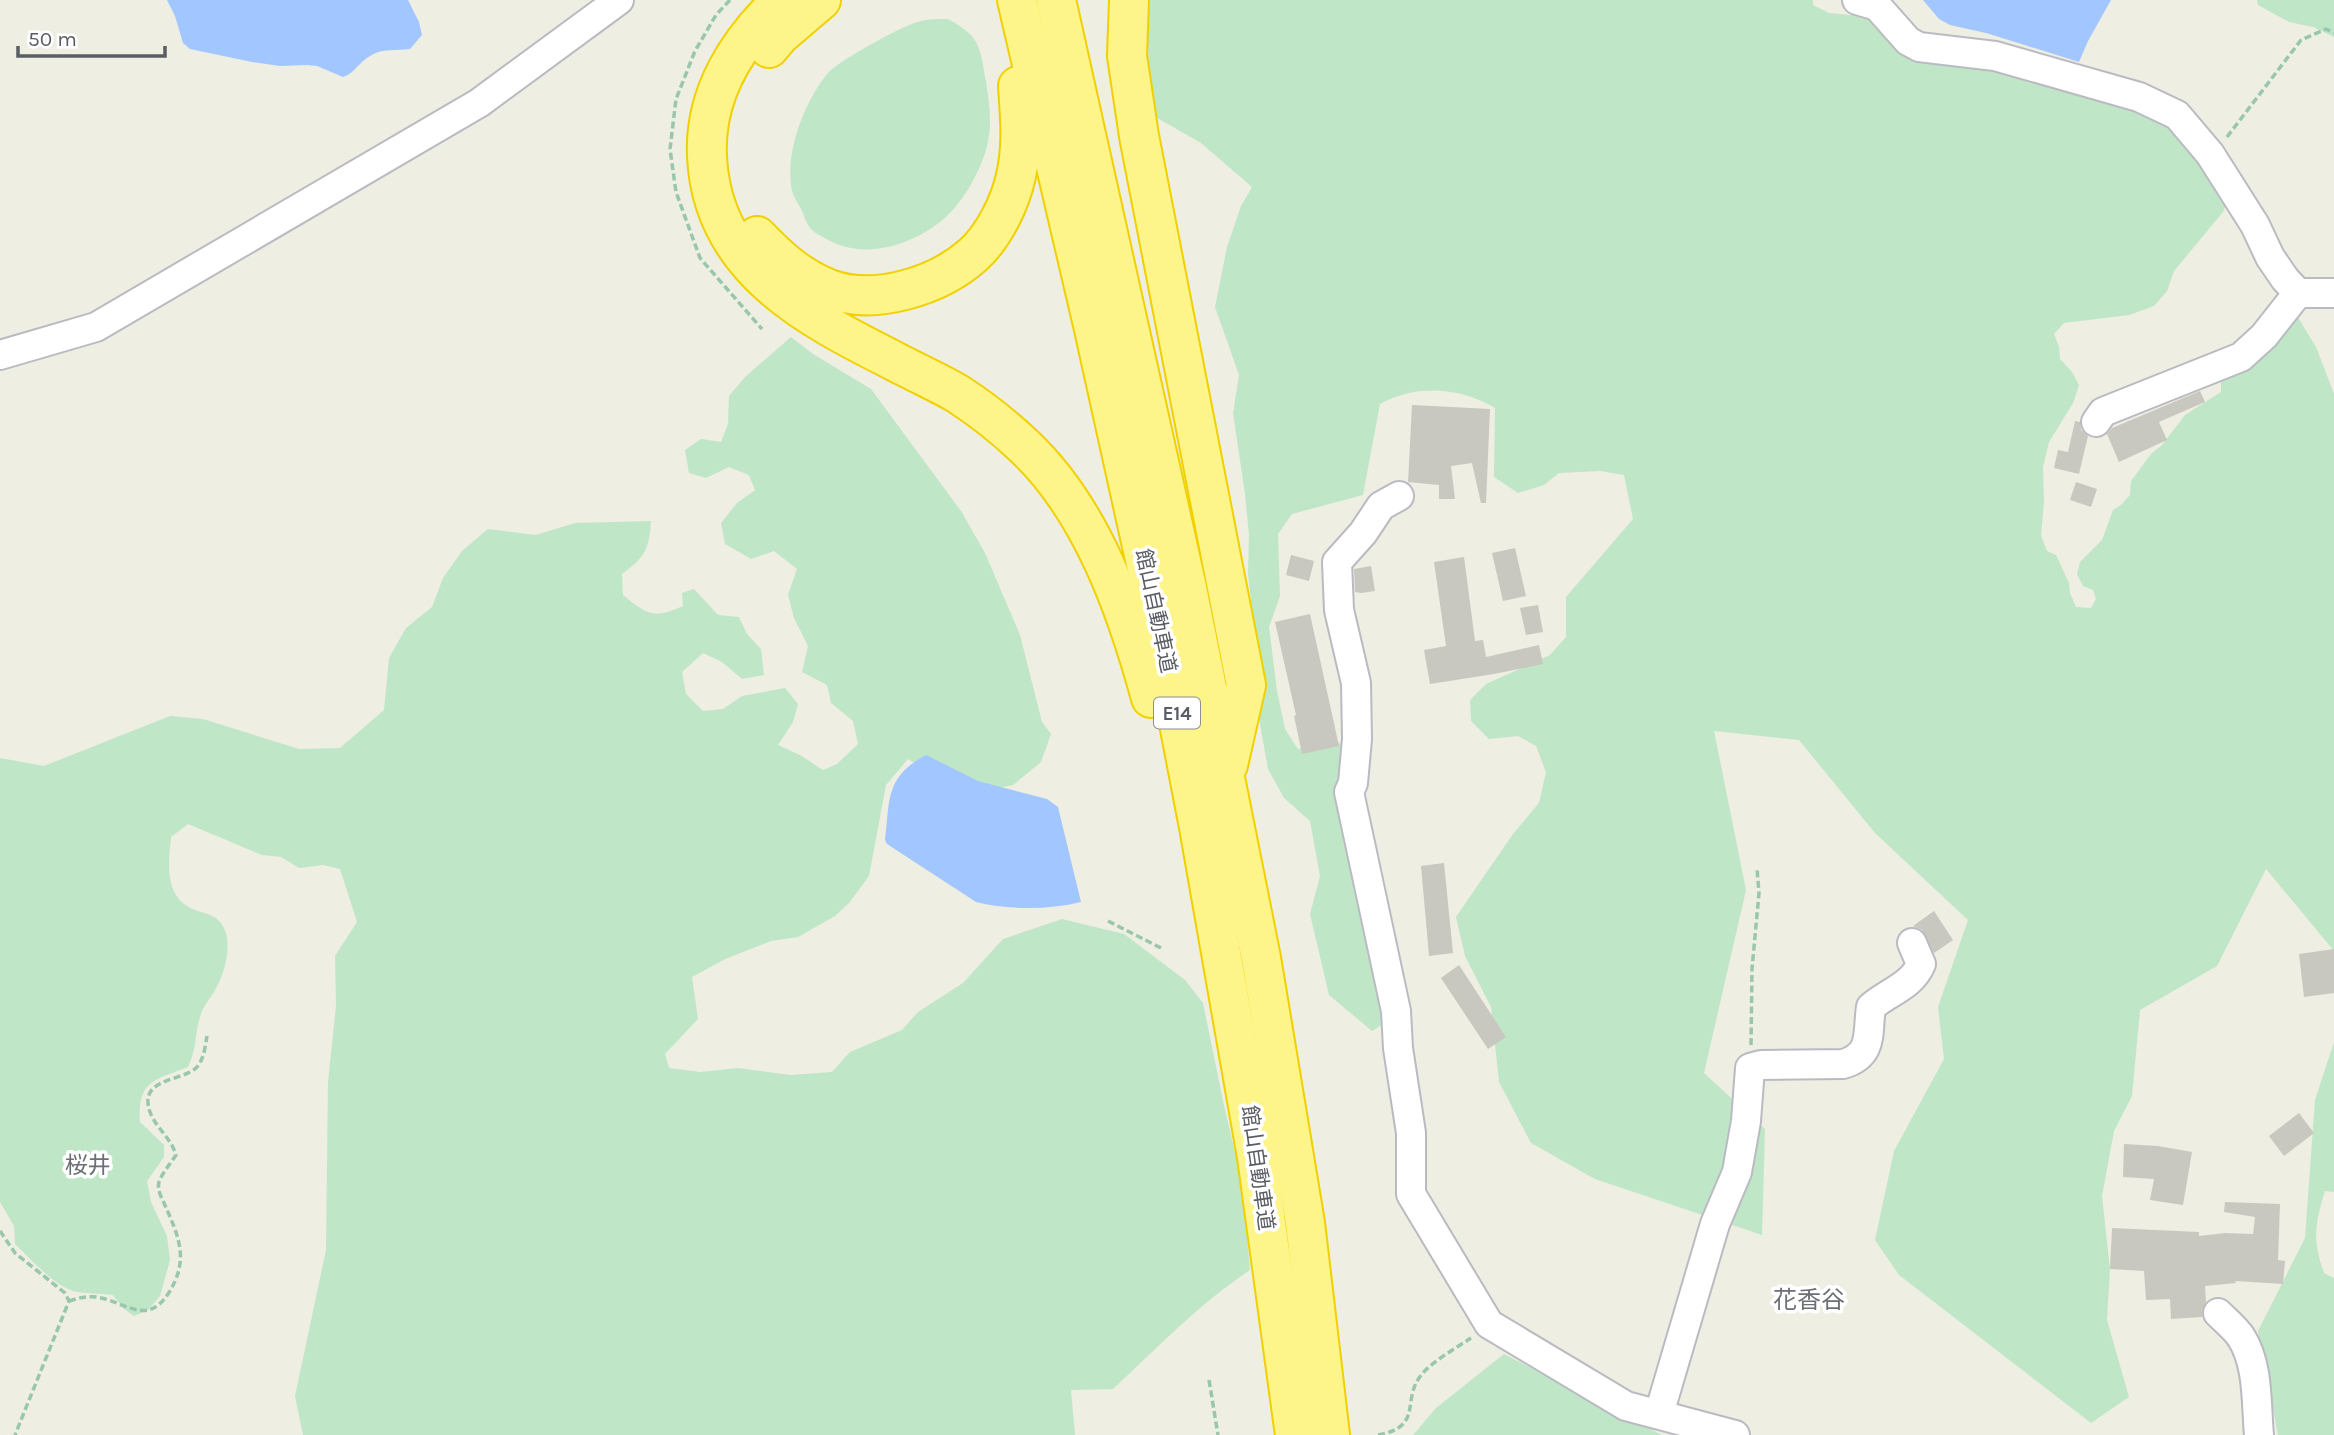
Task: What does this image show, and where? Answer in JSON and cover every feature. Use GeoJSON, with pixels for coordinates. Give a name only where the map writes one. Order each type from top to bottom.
{"type":"FeatureCollection","features":[{"type":"Feature","properties":{"kind":"highway"},"geometry":{"type":"LineString","coordinates":[[782,0],[754,28],[735,55],[722,76],[710,110],[706,136],[707,171],[722,222],[736,247],[755,269],[779,294],[803,312],[834,331],[957,393],[994,420],[1046,470],[1084,521],[1139,652],[1233,1012]]}},
{"type":"Feature","properties":{"kind":"highway"},"geometry":{"type":"LineString","coordinates":[[821,0],[780,35],[758,62],[742,93],[731,123],[728,150],[731,181],[740,206],[756,235],[781,261],[803,277],[832,290],[859,295],[892,292],[924,284],[952,270],[974,254],[992,231],[1015,178],[1021,143],[1018,83],[1020,13]]}},
{"type":"Feature","properties":{"kind":"highway","name":"館山自動車道"},"geometry":{"type":"LineString","coordinates":[[1056,0],[1187,588],[1261,958],[1305,1223],[1330,1435]]}},
{"type":"Feature","properties":{"kind":"highway"},"geometry":{"type":"LineString","coordinates":[[1129,0],[1128,56],[1139,136],[1246,685],[1225,776]]}},
{"type":"Feature","properties":{"kind":"highway","name":"館山自動車道"},"geometry":{"type":"LineString","coordinates":[[1020,13],[1163,641],[1258,1157],[1295,1435]]}},
{"type":"Feature","properties":{"kind":"street"},"geometry":{"type":"LineString","coordinates":[[0,355],[96,327],[479,103],[620,0]]}},
{"type":"Feature","properties":{"kind":"street"},"geometry":{"type":"LineString","coordinates":[[1857,0],[1877,6],[1908,41],[1919,47],[1995,56],[2139,97],[2176,115],[2210,155],[2255,225],[2270,257],[2285,279],[2298,293],[2334,293]]}},
{"type":"Feature","properties":{"kind":"street"},"geometry":{"type":"LineString","coordinates":[[2096,422],[2103,412],[2241,357],[2264,336],[2298,293]]}},
{"type":"Feature","properties":{"kind":"street"},"geometry":{"type":"LineString","coordinates":[[1399,496],[1381,506],[1363,533],[1337,562],[1339,610],[1356,683],[1357,739],[1353,783],[1349,792],[1396,1012],[1398,1048],[1411,1133],[1411,1194],[1489,1324],[1626,1406],[1735,1435]]}},
{"type":"Feature","properties":{"kind":"street"},"geometry":{"type":"LineString","coordinates":[[1659,1414],[1715,1224],[1737,1172],[1746,1121],[1750,1068],[1761,1065],[1843,1065],[1855,1061],[1864,1054],[1867,1044],[1871,1007],[1918,972],[1921,964],[1912,943]]}},
{"type":"Feature","properties":{"kind":"street"},"geometry":{"type":"LineString","coordinates":[[2218,1313],[2240,1336],[2248,1350],[2253,1368],[2259,1435]]}},
{"type":"Feature","properties":{"kind":"path"},"geometry":{"type":"LineString","coordinates":[[2210,155],[2231,134],[2301,40],[2326,29],[2334,33]]}},
{"type":"Feature","properties":{"kind":"path"},"geometry":{"type":"LineString","coordinates":[[1750,1068],[1750,997],[1759,893],[1758,867]]}},
{"type":"Feature","properties":{"kind":"path"},"geometry":{"type":"LineString","coordinates":[[1108,921],[1163,949]]}},
{"type":"Feature","properties":{"kind":"path"},"geometry":{"type":"LineString","coordinates":[[69,1301],[96,1297],[143,1312],[152,1311],[161,1304],[176,1280],[181,1262],[180,1248],[177,1233],[160,1195],[159,1184],[176,1155],[172,1142],[150,1112],[149,1099],[154,1087],[166,1079],[183,1075],[197,1067],[202,1059],[207,1037]]}},
{"type":"Feature","properties":{"kind":"path"},"geometry":{"type":"LineString","coordinates":[[0,1231],[15,1253],[65,1293],[69,1301],[15,1435]]}},
{"type":"Feature","properties":{"kind":"path"},"geometry":{"type":"LineString","coordinates":[[1378,1435],[1396,1432],[1409,1417],[1416,1386],[1422,1374],[1489,1324]]}},
{"type":"Feature","properties":{"kind":"path"},"geometry":{"type":"LineString","coordinates":[[1209,1380],[1218,1435]]}},
{"type":"Feature","properties":{"kind":"green space"},"geometry":{"type":"Polygon","coordinates":[[[1139,0],[1813,0],[1813,5],[1829,13],[1873,17],[2089,89],[2182,129],[2228,199],[2223,212],[2174,271],[2167,291],[2154,306],[2129,315],[2064,323],[2054,334],[2060,359],[2079,385],[2073,403],[2049,442],[2043,467],[2041,536],[2047,551],[2056,555],[2076,607],[2091,608],[2096,599],[2093,590],[2083,586],[2077,574],[2080,562],[2102,540],[2113,510],[2130,495],[2131,481],[2185,415],[2221,392],[2221,377],[2289,319],[2299,319],[2316,347],[2334,394],[2334,951],[2266,869],[2217,966],[2140,1010],[2132,1096],[2114,1131],[2102,1196],[2110,1269],[2107,1320],[2129,1397],[2091,1423],[1899,1275],[1875,1240],[1894,1151],[1944,1059],[1938,1007],[1968,920],[1875,833],[1799,740],[1714,731],[1746,890],[1704,1073],[1765,1129],[1762,1235],[1595,1179],[1531,1143],[1499,1082],[1491,1007],[1465,956],[1456,917],[1513,834],[1539,803],[1546,772],[1536,746],[1518,736],[1489,739],[1471,721],[1470,700],[1486,684],[1550,655],[1566,637],[1566,597],[1633,519],[1624,475],[1600,471],[1559,473],[1544,485],[1518,493],[1494,477],[1495,408],[1453,392],[1408,393],[1380,404],[1363,495],[1292,514],[1278,534],[1280,596],[1269,627],[1285,729],[1298,749],[1327,741],[1348,745],[1385,1007],[1383,1024],[1372,1031],[1329,995],[1310,914],[1320,876],[1310,821],[1284,798],[1268,769],[1242,623],[1251,600],[1248,574],[1249,535],[1233,413],[1239,375],[1215,307],[1227,247],[1241,206],[1252,187],[1201,143],[1145,111],[1139,0]]]}},
{"type":"Feature","properties":{"kind":"green space"},"geometry":{"type":"Polygon","coordinates":[[[2257,0],[2334,0],[2334,37],[2313,27],[2289,22],[2258,5],[2257,0]]]}},
{"type":"Feature","properties":{"kind":"green space"},"geometry":{"type":"Polygon","coordinates":[[[948,19],[959,25],[977,44],[989,100],[990,128],[987,147],[968,189],[945,218],[932,228],[902,243],[854,249],[838,245],[816,233],[809,226],[793,195],[790,176],[798,128],[820,83],[836,66],[887,35],[921,21],[948,19]]]}},
{"type":"Feature","properties":{"kind":"green space"},"geometry":{"type":"Polygon","coordinates":[[[791,337],[813,354],[871,389],[961,511],[985,553],[1020,635],[1042,722],[1051,734],[1041,762],[1013,785],[965,795],[908,759],[886,785],[869,876],[849,903],[835,916],[798,937],[771,941],[725,959],[692,977],[698,1019],[665,1054],[669,1068],[700,1072],[738,1068],[791,1075],[832,1072],[850,1052],[902,1030],[918,1012],[963,983],[1003,939],[1062,919],[1124,934],[1185,980],[1203,1003],[1247,1203],[1250,1270],[1196,1312],[1113,1389],[1071,1390],[1075,1435],[303,1435],[295,1396],[326,1250],[328,1082],[336,1006],[335,956],[357,922],[340,869],[323,865],[299,868],[281,857],[262,855],[188,824],[171,837],[169,871],[174,891],[187,906],[219,921],[226,935],[227,950],[220,980],[201,1014],[188,1067],[150,1084],[142,1098],[140,1122],[164,1145],[164,1157],[147,1181],[151,1202],[167,1236],[170,1260],[160,1296],[148,1310],[134,1316],[124,1309],[113,1295],[73,1291],[49,1277],[15,1244],[14,1226],[0,1202],[0,758],[44,766],[170,716],[203,719],[299,749],[340,748],[384,710],[389,658],[406,628],[432,607],[443,578],[462,551],[488,529],[536,535],[575,523],[651,521],[644,552],[636,563],[622,574],[623,595],[645,611],[658,614],[683,606],[682,593],[694,589],[718,615],[739,617],[747,634],[761,649],[764,675],[742,679],[722,662],[703,653],[682,672],[686,694],[703,711],[723,709],[742,696],[785,688],[798,704],[793,722],[778,745],[823,770],[837,764],[858,744],[853,721],[831,703],[827,685],[802,672],[808,646],[794,618],[788,595],[797,569],[774,551],[751,559],[725,544],[721,523],[737,503],[755,490],[749,475],[729,467],[706,478],[689,473],[685,450],[701,439],[721,442],[728,424],[729,396],[745,377],[791,337]]]}},
{"type":"Feature","properties":{"kind":"green space"},"geometry":{"type":"Polygon","coordinates":[[[2334,1042],[2334,1192],[2325,1191],[2316,1241],[2324,1273],[2334,1278],[2334,1435],[2278,1435],[2258,1331],[2305,1238],[2315,1100],[2334,1042]]]}},
{"type":"Feature","properties":{"kind":"green space"},"geometry":{"type":"Polygon","coordinates":[[[1504,1354],[1662,1435],[1413,1435],[1436,1408],[1504,1354]]]}},
{"type":"Feature","properties":{"kind":"water"},"geometry":{"type":"Polygon","coordinates":[[[167,0],[408,0],[422,35],[410,49],[375,53],[343,77],[317,66],[280,66],[190,49],[183,43],[167,0]]]}},
{"type":"Feature","properties":{"kind":"water"},"geometry":{"type":"Polygon","coordinates":[[[1923,0],[2111,0],[2079,62],[1986,33],[1950,25],[1939,19],[1923,0]]]}},
{"type":"Feature","properties":{"kind":"water"},"geometry":{"type":"Polygon","coordinates":[[[926,755],[978,781],[1047,799],[1058,807],[1081,902],[1028,908],[976,902],[887,844],[885,840],[892,790],[903,772],[926,755]]]}},
{"type":"Feature","properties":{"kind":"building"},"geometry":{"type":"Polygon","coordinates":[[[2200,391],[2205,402],[2159,422],[2167,440],[2119,462],[2107,434],[2112,428],[2200,391]]]}},
{"type":"Feature","properties":{"kind":"building"},"geometry":{"type":"Polygon","coordinates":[[[1412,405],[1490,409],[1486,503],[1481,503],[1472,463],[1451,466],[1455,499],[1439,499],[1439,485],[1408,482],[1412,405]]]}},
{"type":"Feature","properties":{"kind":"building"},"geometry":{"type":"Polygon","coordinates":[[[2075,421],[2080,422],[2081,430],[2088,436],[2079,474],[2054,468],[2058,450],[2068,452],[2075,421]]]}},
{"type":"Feature","properties":{"kind":"building"},"geometry":{"type":"Polygon","coordinates":[[[2076,482],[2097,489],[2091,507],[2070,500],[2076,482]]]}},
{"type":"Feature","properties":{"kind":"building"},"geometry":{"type":"Polygon","coordinates":[[[1515,548],[1526,596],[1503,601],[1492,553],[1515,548]]]}},
{"type":"Feature","properties":{"kind":"building"},"geometry":{"type":"Polygon","coordinates":[[[1291,555],[1314,561],[1309,581],[1286,575],[1291,555]]]}},
{"type":"Feature","properties":{"kind":"building"},"geometry":{"type":"Polygon","coordinates":[[[1464,557],[1475,641],[1483,640],[1486,657],[1539,645],[1543,664],[1430,684],[1424,650],[1446,646],[1434,562],[1464,557]]]}},
{"type":"Feature","properties":{"kind":"building"},"geometry":{"type":"Polygon","coordinates":[[[1371,566],[1375,591],[1355,592],[1354,569],[1371,566]]]}},
{"type":"Feature","properties":{"kind":"building"},"geometry":{"type":"Polygon","coordinates":[[[1538,605],[1543,632],[1526,635],[1520,608],[1538,605]]]}},
{"type":"Feature","properties":{"kind":"building"},"geometry":{"type":"Polygon","coordinates":[[[1310,614],[1339,746],[1302,754],[1275,622],[1310,614]]]}},
{"type":"Feature","properties":{"kind":"building"},"geometry":{"type":"Polygon","coordinates":[[[1444,863],[1453,953],[1429,956],[1421,866],[1444,863]]]}},
{"type":"Feature","properties":{"kind":"building"},"geometry":{"type":"Polygon","coordinates":[[[1934,911],[1953,940],[1934,953],[1922,930],[1913,926],[1934,911]]]}},
{"type":"Feature","properties":{"kind":"building"},"geometry":{"type":"Polygon","coordinates":[[[2334,949],[2334,993],[2304,997],[2299,954],[2334,949]]]}},
{"type":"Feature","properties":{"kind":"building"},"geometry":{"type":"Polygon","coordinates":[[[1459,965],[1506,1037],[1488,1049],[1441,978],[1459,965]]]}},
{"type":"Feature","properties":{"kind":"building"},"geometry":{"type":"Polygon","coordinates":[[[2299,1113],[2314,1133],[2284,1156],[2269,1136],[2299,1113]]]}},
{"type":"Feature","properties":{"kind":"building"},"geometry":{"type":"Polygon","coordinates":[[[2124,1144],[2192,1152],[2183,1205],[2150,1200],[2154,1179],[2123,1177],[2124,1144]]]}},
{"type":"Feature","properties":{"kind":"building"},"geometry":{"type":"Polygon","coordinates":[[[2225,1202],[2280,1204],[2278,1260],[2285,1261],[2283,1284],[2235,1281],[2236,1283],[2205,1286],[2206,1302],[2202,1317],[2171,1319],[2170,1299],[2146,1300],[2144,1271],[2110,1269],[2112,1228],[2199,1232],[2199,1236],[2253,1234],[2255,1217],[2224,1212],[2225,1202]]]}},
{"type":"Feature","properties":{"kind":"district","name":"桜井"},"geometry":{"type":"Point","coordinates":[88,1165]}},
{"type":"Feature","properties":{"kind":"district","name":"花香谷"},"geometry":{"type":"Point","coordinates":[1809,1300]}}]}
